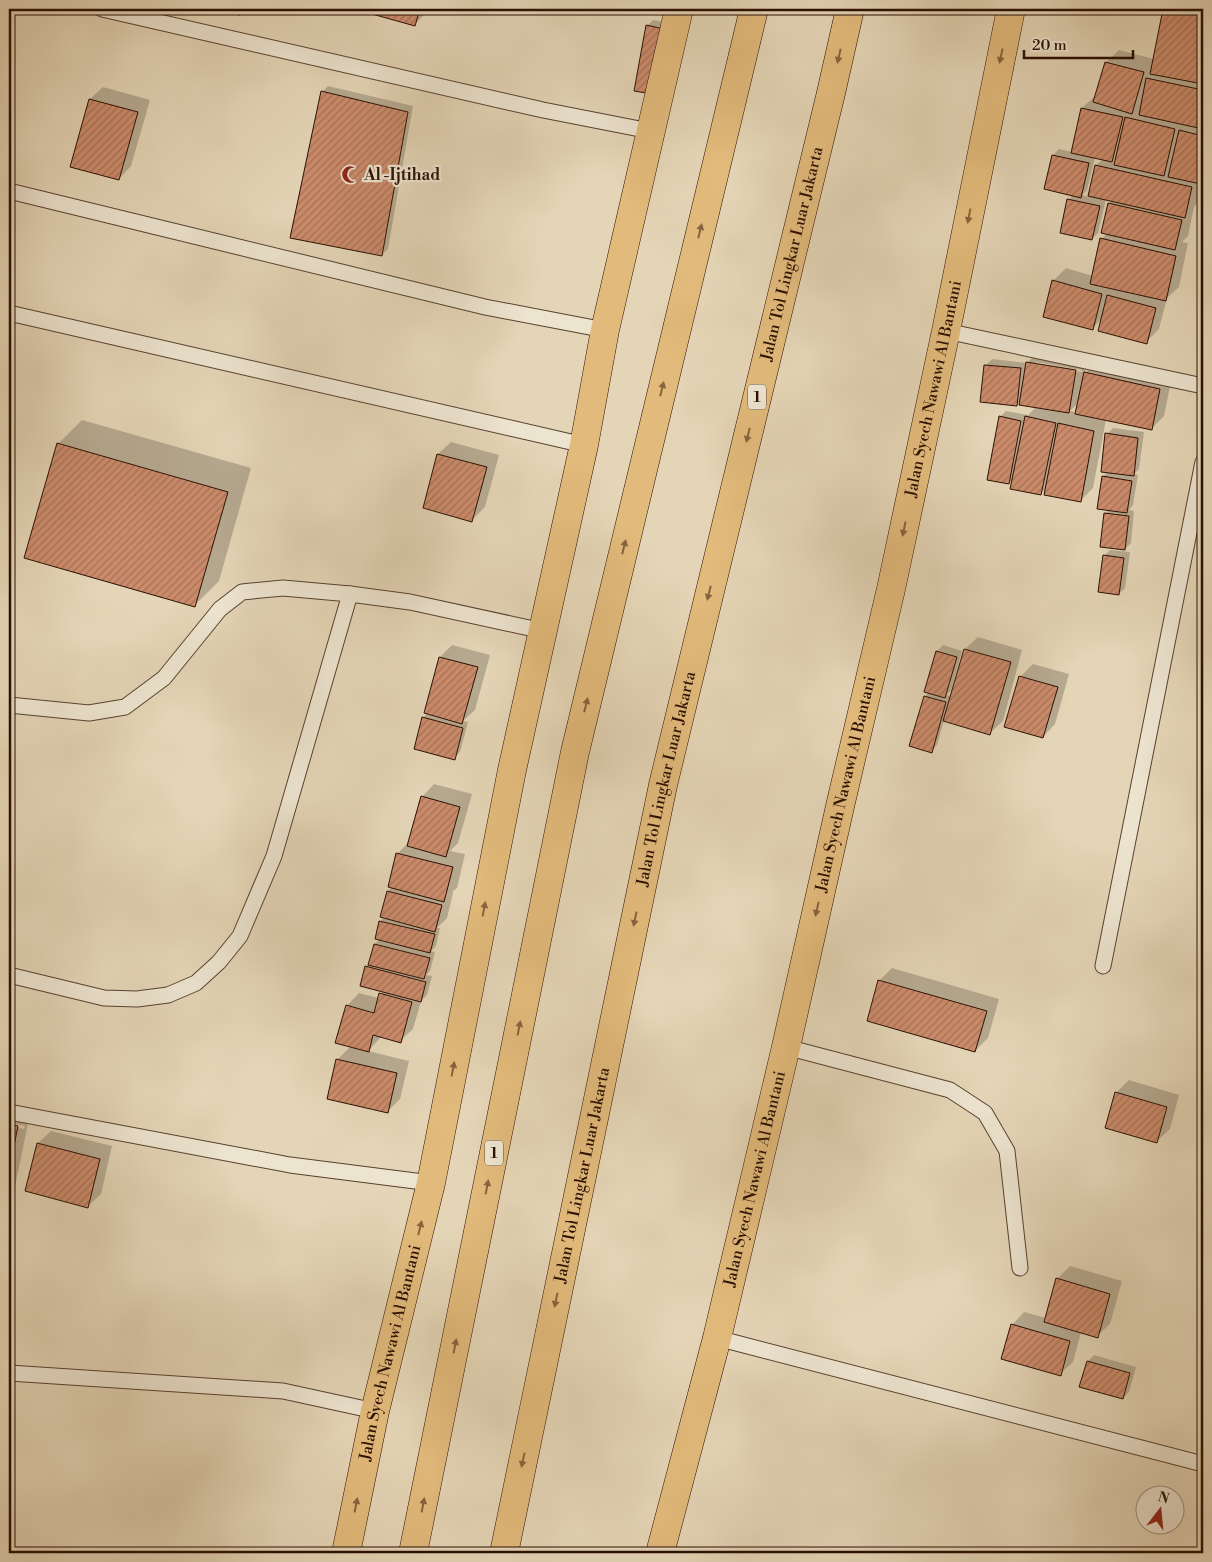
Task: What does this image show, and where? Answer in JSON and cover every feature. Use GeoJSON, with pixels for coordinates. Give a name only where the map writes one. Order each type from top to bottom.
{"type":"FeatureCollection","features":[{"type":"Feature","properties":{"kind":"highway","name":"Jalan Syech Nawawi Al Bantani"},"geometry":{"type":"LineString","coordinates":[[346,1553],[375,1411],[431,1183],[510,780],[584,444],[605,330],[679,9]]}},
{"type":"Feature","properties":{"kind":"highway","name":"1"},"geometry":{"type":"LineString","coordinates":[[413,1553],[575,752],[754,9]]}},
{"type":"Feature","properties":{"kind":"highway","name":"Jalan Tol Lingkar Luar Jakarta"},"geometry":{"type":"LineString","coordinates":[[504,1553],[663,785],[850,9]]}},
{"type":"Feature","properties":{"kind":"highway","name":"Jalan Syech Nawawi Al Bantani"},"geometry":{"type":"LineString","coordinates":[[660,1553],[717,1338],[893,580],[946,331],[1011,9]]}},
{"type":"Feature","properties":{"kind":"lane"},"geometry":{"type":"LineString","coordinates":[[102,9],[543,110],[650,131]]}},
{"type":"Feature","properties":{"kind":"lane"},"geometry":{"type":"LineString","coordinates":[[9,191],[485,307],[605,330]]}},
{"type":"Feature","properties":{"kind":"lane"},"geometry":{"type":"LineString","coordinates":[[9,313],[584,444]]}},
{"type":"Feature","properties":{"kind":"lane"},"geometry":{"type":"LineString","coordinates":[[946,331],[1203,386]]}},
{"type":"Feature","properties":{"kind":"lane"},"geometry":{"type":"LineString","coordinates":[[1103,966],[1203,462]]}},
{"type":"Feature","properties":{"kind":"lane"},"geometry":{"type":"LineString","coordinates":[[9,705],[89,713],[125,707],[164,678],[220,609],[242,592],[283,588],[350,594],[410,602],[543,631]]}},
{"type":"Feature","properties":{"kind":"lane"},"geometry":{"type":"LineString","coordinates":[[9,975],[104,998],[137,999],[168,995],[196,983],[219,962],[240,936],[274,856],[350,594]]}},
{"type":"Feature","properties":{"kind":"lane"},"geometry":{"type":"LineString","coordinates":[[786,1047],[950,1090],[985,1113],[1007,1151],[1020,1268]]}},
{"type":"Feature","properties":{"kind":"lane"},"geometry":{"type":"LineString","coordinates":[[9,1112],[290,1165],[431,1183]]}},
{"type":"Feature","properties":{"kind":"lane"},"geometry":{"type":"LineString","coordinates":[[717,1338],[1203,1464]]}},
{"type":"Feature","properties":{"kind":"lane"},"geometry":{"type":"LineString","coordinates":[[9,1373],[284,1391],[375,1411]]}},
{"type":"Feature","properties":{"kind":"building"},"geometry":{"type":"Polygon","coordinates":[[[212,9],[241,9],[240,15],[212,9]]]}},
{"type":"Feature","properties":{"kind":"building"},"geometry":{"type":"Polygon","coordinates":[[[354,9],[420,9],[415,26],[354,9]]]}},
{"type":"Feature","properties":{"kind":"building"},"geometry":{"type":"Polygon","coordinates":[[[1163,9],[1203,9],[1203,84],[1150,74],[1163,9]]]}},
{"type":"Feature","properties":{"kind":"building"},"geometry":{"type":"Polygon","coordinates":[[[646,25],[664,29],[652,94],[634,91],[646,25]]]}},
{"type":"Feature","properties":{"kind":"building"},"geometry":{"type":"Polygon","coordinates":[[[1105,62],[1144,72],[1132,114],[1093,102],[1105,62]]]}},
{"type":"Feature","properties":{"kind":"building"},"geometry":{"type":"Polygon","coordinates":[[[1146,78],[1203,90],[1203,129],[1139,115],[1146,78]]]}},
{"type":"Feature","properties":{"kind":"building","name":"Al -Ijtihad"},"geometry":{"type":"Polygon","coordinates":[[[321,91],[408,112],[382,256],[290,238],[321,91]]]}},
{"type":"Feature","properties":{"kind":"building"},"geometry":{"type":"Polygon","coordinates":[[[89,99],[138,112],[119,180],[70,167],[89,99]]]}},
{"type":"Feature","properties":{"kind":"building"},"geometry":{"type":"Polygon","coordinates":[[[1081,108],[1123,117],[1112,162],[1071,153],[1081,108]]]}},
{"type":"Feature","properties":{"kind":"building"},"geometry":{"type":"Polygon","coordinates":[[[1125,117],[1175,129],[1164,176],[1114,165],[1125,117]]]}},
{"type":"Feature","properties":{"kind":"building"},"geometry":{"type":"Polygon","coordinates":[[[1179,130],[1203,136],[1201,184],[1168,177],[1179,130]]]}},
{"type":"Feature","properties":{"kind":"building"},"geometry":{"type":"Polygon","coordinates":[[[1052,155],[1089,163],[1081,198],[1044,189],[1052,155]]]}},
{"type":"Feature","properties":{"kind":"building"},"geometry":{"type":"Polygon","coordinates":[[[1095,165],[1192,187],[1185,218],[1088,196],[1095,165]]]}},
{"type":"Feature","properties":{"kind":"building"},"geometry":{"type":"Polygon","coordinates":[[[1067,199],[1100,206],[1092,240],[1060,233],[1067,199]]]}},
{"type":"Feature","properties":{"kind":"building"},"geometry":{"type":"Polygon","coordinates":[[[1108,203],[1182,220],[1175,250],[1101,233],[1108,203]]]}},
{"type":"Feature","properties":{"kind":"building"},"geometry":{"type":"Polygon","coordinates":[[[1100,238],[1176,256],[1166,301],[1090,284],[1100,238]]]}},
{"type":"Feature","properties":{"kind":"building"},"geometry":{"type":"Polygon","coordinates":[[[1052,280],[1102,294],[1093,330],[1043,317],[1052,280]]]}},
{"type":"Feature","properties":{"kind":"building"},"geometry":{"type":"Polygon","coordinates":[[[1107,295],[1156,308],[1147,344],[1098,331],[1107,295]]]}},
{"type":"Feature","properties":{"kind":"building"},"geometry":{"type":"Polygon","coordinates":[[[1026,362],[1076,370],[1069,413],[1019,405],[1026,362]]]}},
{"type":"Feature","properties":{"kind":"building"},"geometry":{"type":"Polygon","coordinates":[[[984,365],[1021,368],[1017,406],[980,402],[984,365]]]}},
{"type":"Feature","properties":{"kind":"building"},"geometry":{"type":"Polygon","coordinates":[[[1084,372],[1160,389],[1152,430],[1075,414],[1084,372]]]}},
{"type":"Feature","properties":{"kind":"building"},"geometry":{"type":"Polygon","coordinates":[[[999,416],[1021,421],[1009,484],[987,480],[999,416]]]}},
{"type":"Feature","properties":{"kind":"building"},"geometry":{"type":"Polygon","coordinates":[[[1025,416],[1056,423],[1041,495],[1010,489],[1025,416]]]}},
{"type":"Feature","properties":{"kind":"building"},"geometry":{"type":"Polygon","coordinates":[[[1058,423],[1094,431],[1081,502],[1044,495],[1058,423]]]}},
{"type":"Feature","properties":{"kind":"building"},"geometry":{"type":"Polygon","coordinates":[[[1105,433],[1138,438],[1134,476],[1101,472],[1105,433]]]}},
{"type":"Feature","properties":{"kind":"building"},"geometry":{"type":"Polygon","coordinates":[[[57,443],[228,492],[195,607],[24,558],[57,443]]]}},
{"type":"Feature","properties":{"kind":"building"},"geometry":{"type":"Polygon","coordinates":[[[437,454],[487,467],[472,522],[423,508],[437,454]]]}},
{"type":"Feature","properties":{"kind":"building"},"geometry":{"type":"Polygon","coordinates":[[[1102,476],[1132,481],[1127,513],[1097,509],[1102,476]]]}},
{"type":"Feature","properties":{"kind":"building"},"geometry":{"type":"Polygon","coordinates":[[[1104,513],[1129,516],[1125,550],[1100,547],[1104,513]]]}},
{"type":"Feature","properties":{"kind":"building"},"geometry":{"type":"Polygon","coordinates":[[[1103,555],[1124,558],[1119,595],[1098,592],[1103,555]]]}},
{"type":"Feature","properties":{"kind":"building"},"geometry":{"type":"Polygon","coordinates":[[[964,649],[1011,662],[990,735],[943,721],[964,649]]]}},
{"type":"Feature","properties":{"kind":"building"},"geometry":{"type":"Polygon","coordinates":[[[936,651],[957,657],[945,698],[924,692],[936,651]]]}},
{"type":"Feature","properties":{"kind":"building"},"geometry":{"type":"Polygon","coordinates":[[[439,657],[478,667],[462,724],[424,713],[439,657]]]}},
{"type":"Feature","properties":{"kind":"building"},"geometry":{"type":"Polygon","coordinates":[[[1019,676],[1058,687],[1043,738],[1004,727],[1019,676]]]}},
{"type":"Feature","properties":{"kind":"building"},"geometry":{"type":"Polygon","coordinates":[[[924,696],[946,702],[932,753],[909,746],[924,696]]]}},
{"type":"Feature","properties":{"kind":"building"},"geometry":{"type":"Polygon","coordinates":[[[422,717],[463,728],[455,760],[414,749],[422,717]]]}},
{"type":"Feature","properties":{"kind":"building"},"geometry":{"type":"Polygon","coordinates":[[[421,796],[460,807],[446,857],[407,846],[421,796]]]}},
{"type":"Feature","properties":{"kind":"building"},"geometry":{"type":"Polygon","coordinates":[[[396,853],[453,867],[444,902],[388,887],[396,853]]]}},
{"type":"Feature","properties":{"kind":"building"},"geometry":{"type":"Polygon","coordinates":[[[387,891],[442,905],[435,932],[380,917],[387,891]]]}},
{"type":"Feature","properties":{"kind":"building"},"geometry":{"type":"Polygon","coordinates":[[[379,921],[435,934],[430,953],[375,939],[379,921]]]}},
{"type":"Feature","properties":{"kind":"building"},"geometry":{"type":"Polygon","coordinates":[[[374,944],[430,958],[424,979],[368,965],[374,944]]]}},
{"type":"Feature","properties":{"kind":"building"},"geometry":{"type":"Polygon","coordinates":[[[365,966],[426,982],[421,1002],[360,986],[365,966]]]}},
{"type":"Feature","properties":{"kind":"building"},"geometry":{"type":"Polygon","coordinates":[[[878,980],[987,1011],[975,1052],[867,1021],[878,980]]]}},
{"type":"Feature","properties":{"kind":"building"},"geometry":{"type":"Polygon","coordinates":[[[379,993],[412,1002],[401,1043],[373,1035],[369,1052],[335,1043],[346,1005],[374,1013],[379,993]]]}},
{"type":"Feature","properties":{"kind":"building"},"geometry":{"type":"Polygon","coordinates":[[[336,1059],[397,1073],[388,1113],[327,1099],[336,1059]]]}},
{"type":"Feature","properties":{"kind":"building"},"geometry":{"type":"Polygon","coordinates":[[[1115,1092],[1167,1107],[1157,1143],[1105,1128],[1115,1092]]]}},
{"type":"Feature","properties":{"kind":"building"},"geometry":{"type":"Polygon","coordinates":[[[9,1124],[18,1126],[9,1171],[9,1124]]]}},
{"type":"Feature","properties":{"kind":"building"},"geometry":{"type":"Polygon","coordinates":[[[37,1143],[100,1159],[88,1208],[25,1191],[37,1143]]]}},
{"type":"Feature","properties":{"kind":"building"},"geometry":{"type":"Polygon","coordinates":[[[1056,1278],[1110,1294],[1098,1338],[1044,1322],[1056,1278]]]}},
{"type":"Feature","properties":{"kind":"building"},"geometry":{"type":"Polygon","coordinates":[[[1011,1324],[1070,1341],[1061,1376],[1001,1359],[1011,1324]]]}},
{"type":"Feature","properties":{"kind":"building"},"geometry":{"type":"Polygon","coordinates":[[[1087,1361],[1130,1373],[1123,1399],[1079,1387],[1087,1361]]]}},
{"type":"Feature","properties":{"kind":"place","name":"Al -Ijtihad"},"geometry":{"type":"Point","coordinates":[350,175]}}]}
